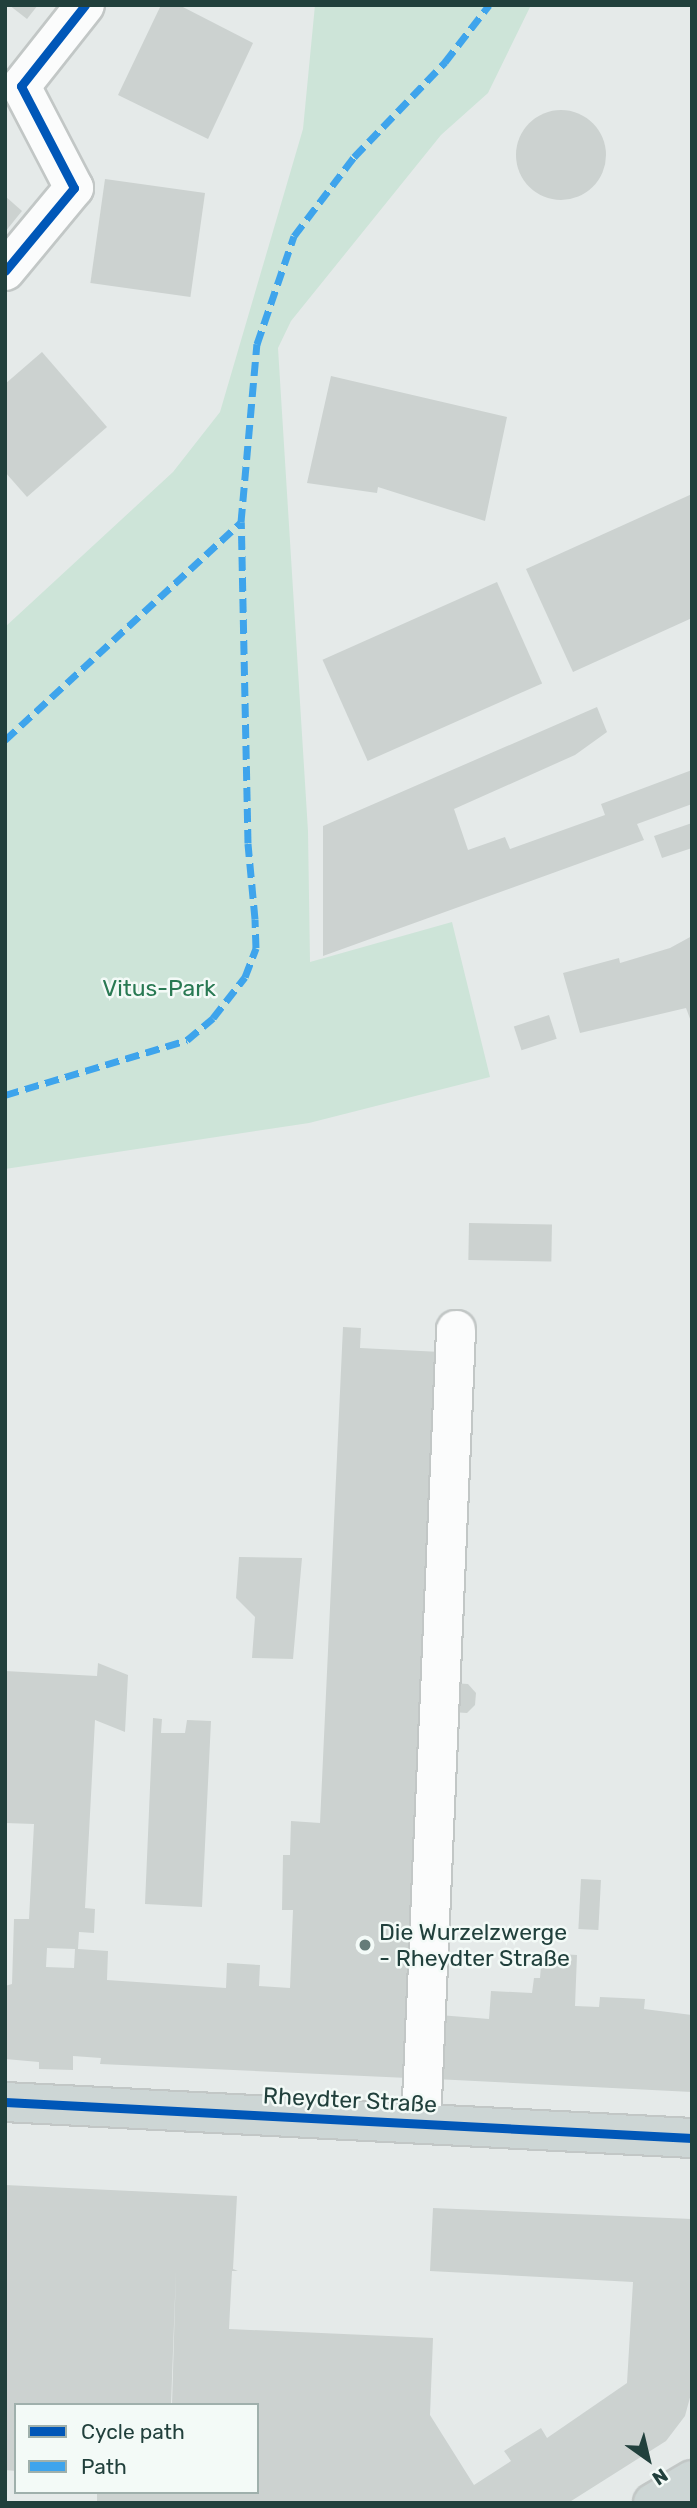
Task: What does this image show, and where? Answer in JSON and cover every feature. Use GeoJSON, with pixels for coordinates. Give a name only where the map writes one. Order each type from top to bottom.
{"type":"FeatureCollection","features":[{"type":"Feature","properties":{"kind":"main road","name":"Rheydter Straße"},"geometry":{"type":"LineString","coordinates":[[5,2102],[692,2138]]}},
{"type":"Feature","properties":{"kind":"main road"},"geometry":{"type":"LineString","coordinates":[[653,2503],[692,2480]]}},
{"type":"Feature","properties":{"kind":"street"},"geometry":{"type":"LineString","coordinates":[[5,271],[74,188],[21,86],[85,5]]}},
{"type":"Feature","properties":{"kind":"street"},"geometry":{"type":"LineString","coordinates":[[421,2123],[456,1330]]}},
{"type":"Feature","properties":{"kind":"green space","name":"Vitus-Park"},"geometry":{"type":"Polygon","coordinates":[[[315,5],[531,5],[488,93],[441,135],[291,321],[278,348],[308,831],[310,962],[452,922],[490,1077],[309,1123],[5,1169],[5,627],[173,472],[220,412],[303,129],[315,5]]]}},
{"type":"Feature","properties":{"kind":"building"},"geometry":{"type":"Polygon","coordinates":[[[9,5],[38,5],[27,19],[9,5]]]}},
{"type":"Feature","properties":{"kind":"building"},"geometry":{"type":"Polygon","coordinates":[[[161,5],[179,5],[253,43],[208,139],[118,95],[161,5]]]}},
{"type":"Feature","properties":{"kind":"building"},"geometry":{"type":"Polygon","coordinates":[[[561,110],[586,118],[598,130],[606,155],[598,180],[586,192],[561,200],[536,192],[524,180],[516,155],[524,130],[536,118],[561,110]]]}},
{"type":"Feature","properties":{"kind":"building"},"geometry":{"type":"Polygon","coordinates":[[[105,179],[205,193],[190,297],[90,283],[105,179]]]}},
{"type":"Feature","properties":{"kind":"building"},"geometry":{"type":"Polygon","coordinates":[[[5,196],[22,211],[5,232],[5,196]]]}},
{"type":"Feature","properties":{"kind":"building"},"geometry":{"type":"Polygon","coordinates":[[[42,352],[107,427],[27,497],[5,472],[5,384],[42,352]]]}},
{"type":"Feature","properties":{"kind":"building"},"geometry":{"type":"Polygon","coordinates":[[[331,376],[507,417],[485,521],[378,487],[377,493],[307,483],[331,376]]]}},
{"type":"Feature","properties":{"kind":"building"},"geometry":{"type":"Polygon","coordinates":[[[692,494],[692,618],[573,672],[526,569],[692,494]]]}},
{"type":"Feature","properties":{"kind":"building"},"geometry":{"type":"Polygon","coordinates":[[[497,582],[542,683],[368,761],[323,660],[497,582]]]}},
{"type":"Feature","properties":{"kind":"building"},"geometry":{"type":"Polygon","coordinates":[[[597,707],[607,732],[575,755],[454,809],[468,850],[505,837],[510,849],[605,815],[601,804],[692,770],[692,804],[637,824],[644,840],[323,956],[323,826],[597,707]]]}},
{"type":"Feature","properties":{"kind":"building"},"geometry":{"type":"Polygon","coordinates":[[[692,823],[692,848],[662,858],[654,836],[692,823]]]}},
{"type":"Feature","properties":{"kind":"building"},"geometry":{"type":"Polygon","coordinates":[[[692,936],[692,1024],[686,1008],[580,1033],[563,973],[619,958],[620,963],[670,948],[692,936]]]}},
{"type":"Feature","properties":{"kind":"building"},"geometry":{"type":"Polygon","coordinates":[[[549,1015],[557,1039],[522,1050],[514,1026],[549,1015]]]}},
{"type":"Feature","properties":{"kind":"building"},"geometry":{"type":"Polygon","coordinates":[[[469,1223],[552,1224],[551,1261],[468,1260],[469,1223]]]}},
{"type":"Feature","properties":{"kind":"building"},"geometry":{"type":"Polygon","coordinates":[[[343,1327],[361,1328],[360,1348],[441,1352],[408,2078],[100,2064],[101,2058],[73,2056],[73,2070],[39,2069],[39,2062],[5,2059],[5,1986],[12,1984],[14,1919],[29,1919],[34,1824],[5,1823],[5,1671],[97,1676],[98,1663],[128,1675],[125,1732],[95,1720],[85,1908],[95,1909],[94,1933],[79,1932],[78,1949],[108,1951],[107,1980],[226,1988],[227,1963],[260,1965],[259,1986],[290,1988],[293,1910],[282,1910],[283,1855],[290,1855],[291,1821],[320,1823],[343,1327]],[[47,1948],[46,1967],[74,1968],[75,1949],[47,1948]]]}},
{"type":"Feature","properties":{"kind":"building"},"geometry":{"type":"Polygon","coordinates":[[[239,1557],[302,1558],[293,1659],[252,1658],[255,1617],[236,1598],[239,1557]]]}},
{"type":"Feature","properties":{"kind":"building"},"geometry":{"type":"Polygon","coordinates":[[[453,1683],[468,1684],[476,1693],[475,1705],[467,1713],[452,1712],[453,1683]]]}},
{"type":"Feature","properties":{"kind":"building"},"geometry":{"type":"Polygon","coordinates":[[[153,1718],[162,1719],[161,1733],[185,1733],[187,1720],[211,1721],[202,1907],[145,1904],[153,1718]]]}},
{"type":"Feature","properties":{"kind":"building"},"geometry":{"type":"Polygon","coordinates":[[[581,1879],[601,1880],[598,1930],[578,1929],[581,1879]]]}},
{"type":"Feature","properties":{"kind":"building"},"geometry":{"type":"Polygon","coordinates":[[[542,1953],[577,1955],[575,2006],[599,2007],[600,1997],[645,1999],[644,2009],[692,2015],[692,2092],[435,2079],[439,2015],[489,2019],[491,1991],[532,1993],[534,1978],[540,1978],[542,1953]]]}},
{"type":"Feature","properties":{"kind":"building"},"geometry":{"type":"Polygon","coordinates":[[[5,2185],[237,2196],[233,2269],[238,2271],[232,2271],[229,2329],[433,2338],[430,2415],[474,2485],[511,2461],[504,2451],[541,2428],[547,2438],[627,2383],[633,2282],[430,2271],[433,2208],[692,2219],[692,2390],[685,2416],[666,2441],[568,2503],[97,2503],[97,2494],[259,2494],[259,2403],[172,2403],[176,2270],[171,2403],[14,2403],[14,2471],[5,2470],[5,2185]]]}},
{"type":"Feature","properties":{"kind":"marked path"},"geometry":{"type":"LineString","coordinates":[[5,1095],[187,1040],[213,1018],[245,977],[256,948],[248,843],[241,522],[257,344],[294,236],[354,157],[445,62],[489,5]]}},
{"type":"Feature","properties":{"kind":"marked path"},"geometry":{"type":"LineString","coordinates":[[5,740],[241,522]]}},
{"type":"Feature","properties":{"kind":"cycle path"},"geometry":{"type":"LineString","coordinates":[[5,271],[74,188],[21,86],[85,5]]}},
{"type":"Feature","properties":{"kind":"cycle path"},"geometry":{"type":"LineString","coordinates":[[5,2102],[692,2138]]}},
{"type":"Feature","properties":{"kind":"place","name":"Die Wurzelzwerge - Rheydter Straße"},"geometry":{"type":"Point","coordinates":[365,1945]}}]}
